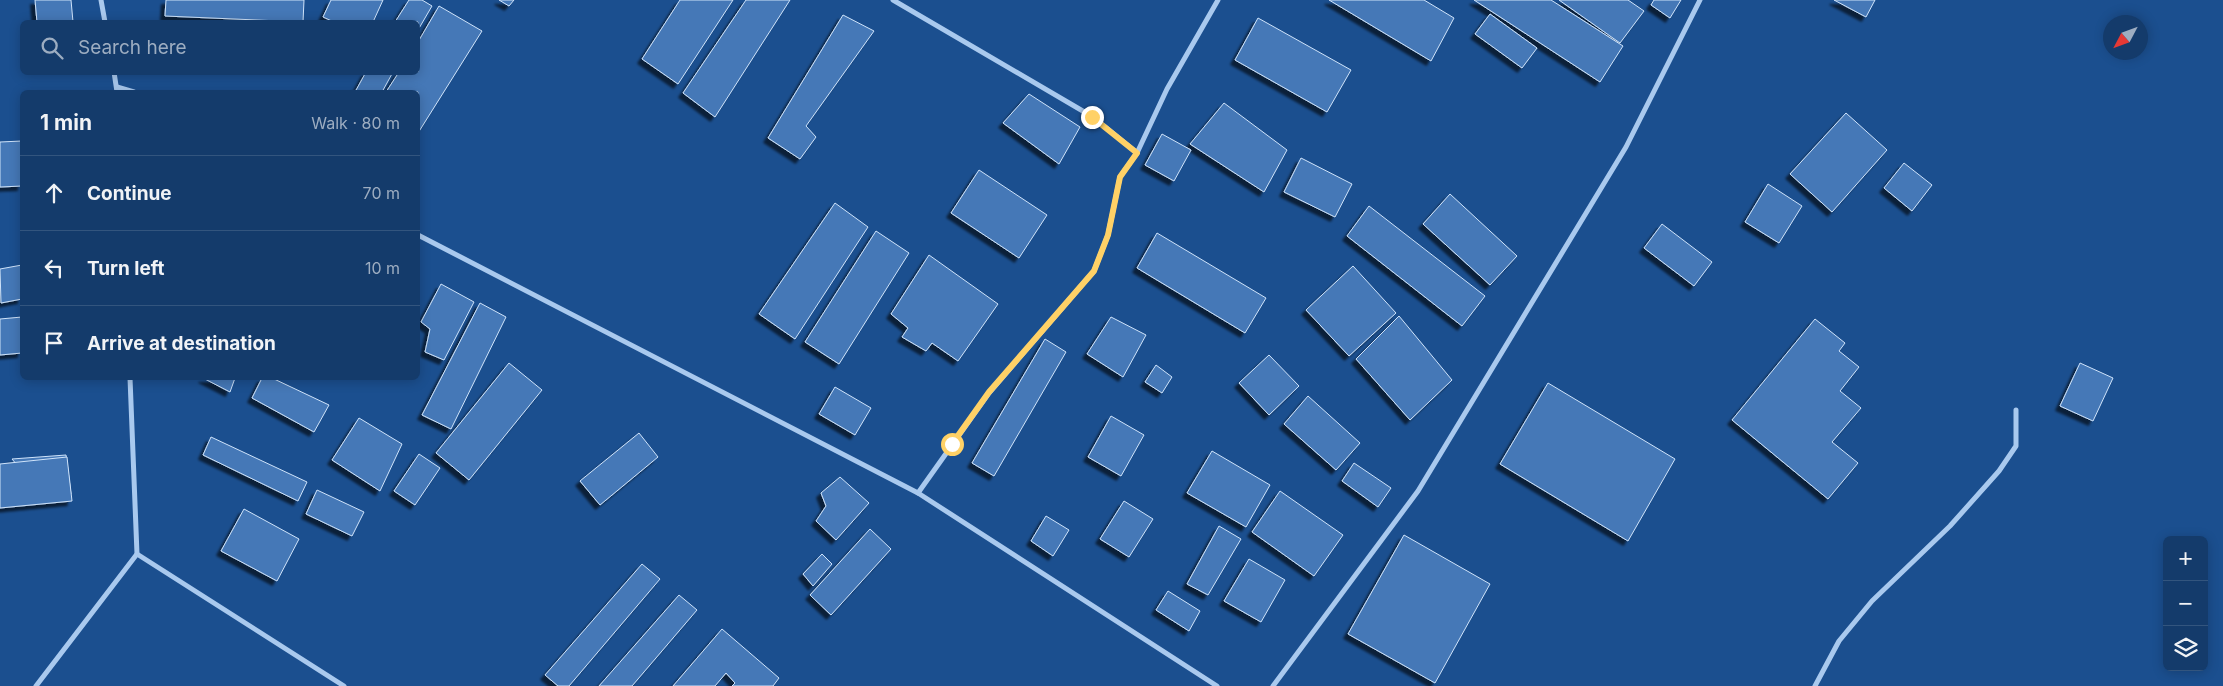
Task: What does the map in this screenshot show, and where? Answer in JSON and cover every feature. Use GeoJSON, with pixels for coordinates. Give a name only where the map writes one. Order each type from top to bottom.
{"type":"FeatureCollection","features":[{"type":"Feature","properties":{"kind":"street"},"geometry":{"type":"LineString","coordinates":[[101,0],[105,20]]}},
{"type":"Feature","properties":{"kind":"street"},"geometry":{"type":"LineString","coordinates":[[893,0],[1092,117],[1137,153]]}},
{"type":"Feature","properties":{"kind":"street"},"geometry":{"type":"LineString","coordinates":[[918,493],[989,392],[1094,271],[1108,235],[1120,177],[1137,153],[1167,89],[1218,0]]}},
{"type":"Feature","properties":{"kind":"street"},"geometry":{"type":"LineString","coordinates":[[1273,686],[1418,490],[1626,147],[1700,0]]}},
{"type":"Feature","properties":{"kind":"street"},"geometry":{"type":"LineString","coordinates":[[114,75],[117,90]]}},
{"type":"Feature","properties":{"kind":"street"},"geometry":{"type":"LineString","coordinates":[[420,236],[918,493],[1218,686]]}},
{"type":"Feature","properties":{"kind":"street"},"geometry":{"type":"LineString","coordinates":[[36,686],[137,554],[130,380]]}},
{"type":"Feature","properties":{"kind":"street"},"geometry":{"type":"LineString","coordinates":[[1815,686],[1839,641],[1872,601],[1950,526],[1999,471],[2016,446],[2016,410]]}},
{"type":"Feature","properties":{"kind":"street"},"geometry":{"type":"LineString","coordinates":[[137,554],[344,686]]}},
{"type":"Feature","properties":{"kind":"building"},"geometry":{"type":"Polygon","coordinates":[[[35,0],[71,0],[73,20],[37,20],[35,0]]]}},
{"type":"Feature","properties":{"kind":"building"},"geometry":{"type":"Polygon","coordinates":[[[166,0],[304,0],[303,20],[165,16],[166,0]]]}},
{"type":"Feature","properties":{"kind":"building"},"geometry":{"type":"Polygon","coordinates":[[[331,0],[383,0],[374,20],[330,20],[323,17],[331,0]]]}},
{"type":"Feature","properties":{"kind":"building"},"geometry":{"type":"Polygon","coordinates":[[[409,0],[422,0],[432,6],[420,27],[420,20],[396,20],[409,0]]]}},
{"type":"Feature","properties":{"kind":"building"},"geometry":{"type":"Polygon","coordinates":[[[499,0],[514,0],[509,6],[499,0]]]}},
{"type":"Feature","properties":{"kind":"building"},"geometry":{"type":"Polygon","coordinates":[[[680,0],[733,0],[678,84],[642,59],[680,0]]]}},
{"type":"Feature","properties":{"kind":"building"},"geometry":{"type":"Polygon","coordinates":[[[746,0],[790,0],[715,117],[683,93],[746,0]]]}},
{"type":"Feature","properties":{"kind":"building"},"geometry":{"type":"Polygon","coordinates":[[[1329,0],[1424,0],[1454,18],[1431,61],[1329,0]]]}},
{"type":"Feature","properties":{"kind":"building"},"geometry":{"type":"Polygon","coordinates":[[[1474,0],[1551,0],[1623,46],[1600,82],[1474,0]]]}},
{"type":"Feature","properties":{"kind":"building"},"geometry":{"type":"Polygon","coordinates":[[[1559,0],[1628,0],[1644,11],[1620,43],[1559,0]]]}},
{"type":"Feature","properties":{"kind":"building"},"geometry":{"type":"Polygon","coordinates":[[[1654,0],[1681,0],[1670,18],[1651,5],[1654,0]]]}},
{"type":"Feature","properties":{"kind":"building"},"geometry":{"type":"Polygon","coordinates":[[[1834,0],[1875,0],[1866,17],[1834,0]]]}},
{"type":"Feature","properties":{"kind":"building"},"geometry":{"type":"Polygon","coordinates":[[[439,6],[482,31],[420,130],[420,90],[387,90],[397,75],[420,75],[420,39],[439,6]]]}},
{"type":"Feature","properties":{"kind":"building"},"geometry":{"type":"Polygon","coordinates":[[[1490,14],[1537,48],[1522,68],[1475,34],[1490,14]]]}},
{"type":"Feature","properties":{"kind":"building"},"geometry":{"type":"Polygon","coordinates":[[[843,15],[874,31],[806,126],[816,137],[800,159],[768,138],[843,15]]]}},
{"type":"Feature","properties":{"kind":"building"},"geometry":{"type":"Polygon","coordinates":[[[1258,18],[1351,70],[1327,112],[1235,60],[1258,18]]]}},
{"type":"Feature","properties":{"kind":"building"},"geometry":{"type":"Polygon","coordinates":[[[364,75],[391,75],[383,90],[356,90],[364,75]]]}},
{"type":"Feature","properties":{"kind":"building"},"geometry":{"type":"Polygon","coordinates":[[[1029,94],[1080,127],[1059,164],[1003,123],[1029,94]]]}},
{"type":"Feature","properties":{"kind":"building"},"geometry":{"type":"Polygon","coordinates":[[[1224,103],[1287,150],[1264,192],[1190,144],[1224,103]]]}},
{"type":"Feature","properties":{"kind":"building"},"geometry":{"type":"Polygon","coordinates":[[[1846,113],[1887,150],[1832,212],[1790,174],[1846,113]]]}},
{"type":"Feature","properties":{"kind":"building"},"geometry":{"type":"Polygon","coordinates":[[[1162,134],[1191,150],[1174,181],[1145,165],[1162,134]]]}},
{"type":"Feature","properties":{"kind":"building"},"geometry":{"type":"Polygon","coordinates":[[[20,141],[20,186],[0,187],[0,142],[20,141]]]}},
{"type":"Feature","properties":{"kind":"building"},"geometry":{"type":"Polygon","coordinates":[[[1301,158],[1352,184],[1335,217],[1284,192],[1301,158]]]}},
{"type":"Feature","properties":{"kind":"building"},"geometry":{"type":"Polygon","coordinates":[[[1904,163],[1932,185],[1912,211],[1884,188],[1904,163]]]}},
{"type":"Feature","properties":{"kind":"building"},"geometry":{"type":"Polygon","coordinates":[[[979,170],[1047,215],[1019,258],[951,213],[979,170]]]}},
{"type":"Feature","properties":{"kind":"building"},"geometry":{"type":"Polygon","coordinates":[[[1768,184],[1802,206],[1779,243],[1745,222],[1768,184]]]}},
{"type":"Feature","properties":{"kind":"building"},"geometry":{"type":"Polygon","coordinates":[[[1450,194],[1517,256],[1490,285],[1423,224],[1450,194]]]}},
{"type":"Feature","properties":{"kind":"building"},"geometry":{"type":"Polygon","coordinates":[[[835,203],[868,227],[795,339],[759,314],[835,203]]]}},
{"type":"Feature","properties":{"kind":"building"},"geometry":{"type":"Polygon","coordinates":[[[1369,206],[1485,296],[1462,326],[1347,236],[1369,206]]]}},
{"type":"Feature","properties":{"kind":"building"},"geometry":{"type":"Polygon","coordinates":[[[1662,224],[1712,262],[1694,286],[1644,248],[1662,224]]]}},
{"type":"Feature","properties":{"kind":"building"},"geometry":{"type":"Polygon","coordinates":[[[876,231],[909,253],[839,364],[805,342],[876,231]]]}},
{"type":"Feature","properties":{"kind":"building"},"geometry":{"type":"Polygon","coordinates":[[[1157,233],[1266,298],[1245,333],[1137,268],[1157,233]]]}},
{"type":"Feature","properties":{"kind":"building"},"geometry":{"type":"Polygon","coordinates":[[[929,255],[998,304],[958,361],[932,343],[926,351],[902,337],[908,328],[891,314],[929,255]]]}},
{"type":"Feature","properties":{"kind":"building"},"geometry":{"type":"Polygon","coordinates":[[[20,265],[20,299],[1,303],[0,269],[20,265]]]}},
{"type":"Feature","properties":{"kind":"building"},"geometry":{"type":"Polygon","coordinates":[[[1353,266],[1396,313],[1349,356],[1306,310],[1353,266]]]}},
{"type":"Feature","properties":{"kind":"building"},"geometry":{"type":"Polygon","coordinates":[[[441,284],[474,302],[444,360],[425,352],[430,329],[421,322],[441,284]]]}},
{"type":"Feature","properties":{"kind":"building"},"geometry":{"type":"Polygon","coordinates":[[[480,303],[506,317],[451,429],[422,415],[480,303]]]}},
{"type":"Feature","properties":{"kind":"building"},"geometry":{"type":"Polygon","coordinates":[[[1399,316],[1452,380],[1410,420],[1356,359],[1399,316]]]}},
{"type":"Feature","properties":{"kind":"building"},"geometry":{"type":"Polygon","coordinates":[[[20,317],[20,353],[0,355],[0,319],[20,317]]]}},
{"type":"Feature","properties":{"kind":"building"},"geometry":{"type":"Polygon","coordinates":[[[1111,317],[1146,335],[1123,377],[1087,354],[1111,317]]]}},
{"type":"Feature","properties":{"kind":"building"},"geometry":{"type":"Polygon","coordinates":[[[1815,319],[1845,343],[1839,351],[1859,367],[1840,391],[1861,408],[1832,442],[1858,463],[1828,499],[1732,420],[1815,319]]]}},
{"type":"Feature","properties":{"kind":"building"},"geometry":{"type":"Polygon","coordinates":[[[1045,339],[1066,352],[994,476],[972,463],[1045,339]]]}},
{"type":"Feature","properties":{"kind":"building"},"geometry":{"type":"Polygon","coordinates":[[[1269,355],[1299,386],[1269,415],[1239,383],[1269,355]]]}},
{"type":"Feature","properties":{"kind":"building"},"geometry":{"type":"Polygon","coordinates":[[[509,363],[542,390],[469,480],[436,453],[509,363]]]}},
{"type":"Feature","properties":{"kind":"building"},"geometry":{"type":"Polygon","coordinates":[[[2080,363],[2113,378],[2093,421],[2060,406],[2080,363]]]}},
{"type":"Feature","properties":{"kind":"building"},"geometry":{"type":"Polygon","coordinates":[[[1156,365],[1172,377],[1162,393],[1145,382],[1156,365]]]}},
{"type":"Feature","properties":{"kind":"building"},"geometry":{"type":"Polygon","coordinates":[[[207,380],[234,380],[230,392],[207,380]]]}},
{"type":"Feature","properties":{"kind":"building"},"geometry":{"type":"Polygon","coordinates":[[[261,380],[276,380],[329,405],[314,432],[252,398],[261,380]]]}},
{"type":"Feature","properties":{"kind":"building"},"geometry":{"type":"Polygon","coordinates":[[[1548,383],[1675,459],[1628,541],[1500,464],[1548,383]]]}},
{"type":"Feature","properties":{"kind":"building"},"geometry":{"type":"Polygon","coordinates":[[[835,387],[871,408],[855,435],[819,414],[835,387]]]}},
{"type":"Feature","properties":{"kind":"building"},"geometry":{"type":"Polygon","coordinates":[[[1308,396],[1360,443],[1336,470],[1284,424],[1308,396]]]}},
{"type":"Feature","properties":{"kind":"building"},"geometry":{"type":"Polygon","coordinates":[[[1111,416],[1144,435],[1121,476],[1088,457],[1111,416]]]}},
{"type":"Feature","properties":{"kind":"building"},"geometry":{"type":"Polygon","coordinates":[[[359,418],[402,444],[380,491],[332,460],[359,418]]]}},
{"type":"Feature","properties":{"kind":"building"},"geometry":{"type":"Polygon","coordinates":[[[639,433],[658,457],[600,505],[580,481],[639,433]]]}},
{"type":"Feature","properties":{"kind":"building"},"geometry":{"type":"Polygon","coordinates":[[[211,437],[307,482],[298,501],[203,455],[211,437]]]}},
{"type":"Feature","properties":{"kind":"building"},"geometry":{"type":"Polygon","coordinates":[[[1212,451],[1270,485],[1246,527],[1187,493],[1212,451]]]}},
{"type":"Feature","properties":{"kind":"building"},"geometry":{"type":"Polygon","coordinates":[[[419,454],[440,468],[415,505],[394,491],[419,454]]]}},
{"type":"Feature","properties":{"kind":"building"},"geometry":{"type":"Polygon","coordinates":[[[66,455],[71,494],[45,498],[12,459],[66,455]]]}},
{"type":"Feature","properties":{"kind":"building"},"geometry":{"type":"Polygon","coordinates":[[[67,457],[72,501],[0,508],[0,464],[67,457]]]}},
{"type":"Feature","properties":{"kind":"building"},"geometry":{"type":"Polygon","coordinates":[[[1354,463],[1391,488],[1378,507],[1342,481],[1354,463]]]}},
{"type":"Feature","properties":{"kind":"building"},"geometry":{"type":"Polygon","coordinates":[[[840,477],[869,503],[836,540],[816,521],[826,506],[821,493],[840,477]]]}},
{"type":"Feature","properties":{"kind":"building"},"geometry":{"type":"Polygon","coordinates":[[[317,490],[364,512],[352,536],[306,514],[317,490]]]}},
{"type":"Feature","properties":{"kind":"building"},"geometry":{"type":"Polygon","coordinates":[[[1280,491],[1343,535],[1314,576],[1252,532],[1280,491]]]}},
{"type":"Feature","properties":{"kind":"building"},"geometry":{"type":"Polygon","coordinates":[[[1124,501],[1153,519],[1129,557],[1100,539],[1124,501]]]}},
{"type":"Feature","properties":{"kind":"building"},"geometry":{"type":"Polygon","coordinates":[[[244,509],[299,539],[277,581],[221,551],[244,509]]]}},
{"type":"Feature","properties":{"kind":"building"},"geometry":{"type":"Polygon","coordinates":[[[1046,516],[1069,530],[1053,556],[1031,541],[1046,516]]]}},
{"type":"Feature","properties":{"kind":"building"},"geometry":{"type":"Polygon","coordinates":[[[1219,526],[1241,539],[1208,595],[1187,584],[1219,526]]]}},
{"type":"Feature","properties":{"kind":"building"},"geometry":{"type":"Polygon","coordinates":[[[870,529],[891,549],[831,615],[810,595],[870,529]]]}},
{"type":"Feature","properties":{"kind":"building"},"geometry":{"type":"Polygon","coordinates":[[[1404,535],[1490,584],[1435,683],[1348,634],[1404,535]]]}},
{"type":"Feature","properties":{"kind":"building"},"geometry":{"type":"Polygon","coordinates":[[[822,554],[832,564],[813,586],[803,574],[822,554]]]}},
{"type":"Feature","properties":{"kind":"building"},"geometry":{"type":"Polygon","coordinates":[[[1249,559],[1285,580],[1261,622],[1224,601],[1249,559]]]}},
{"type":"Feature","properties":{"kind":"building"},"geometry":{"type":"Polygon","coordinates":[[[642,564],[660,579],[569,686],[558,686],[545,675],[642,564]]]}},
{"type":"Feature","properties":{"kind":"building"},"geometry":{"type":"Polygon","coordinates":[[[1168,591],[1200,611],[1189,631],[1156,610],[1168,591]]]}},
{"type":"Feature","properties":{"kind":"building"},"geometry":{"type":"Polygon","coordinates":[[[679,595],[697,610],[632,686],[599,686],[679,595]]]}},
{"type":"Feature","properties":{"kind":"building"},"geometry":{"type":"Polygon","coordinates":[[[722,629],[779,678],[773,686],[732,686],[735,683],[726,673],[715,686],[673,686],[722,629]]]}},
{"type":"Feature","properties":{"kind":"route"},"geometry":{"type":"LineString","coordinates":[[952,444],[989,392],[1094,271],[1108,235],[1120,177],[1137,153],[1092,117]]}}]}
